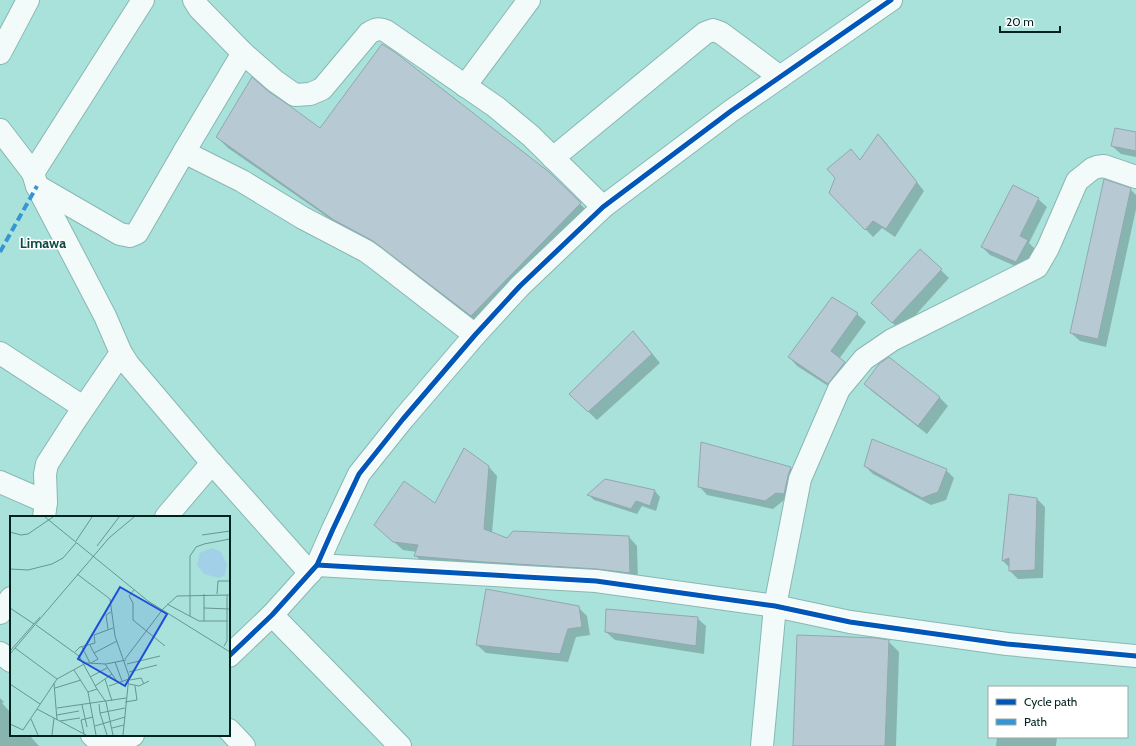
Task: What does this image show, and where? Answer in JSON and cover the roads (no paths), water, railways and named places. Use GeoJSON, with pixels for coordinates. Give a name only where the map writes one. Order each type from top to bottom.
{"type":"FeatureCollection","features":[{"type":"Feature","properties":{"kind":"street"},"geometry":{"type":"LineString","coordinates":[[0,53],[28,0]]}},
{"type":"Feature","properties":{"kind":"street"},"geometry":{"type":"LineString","coordinates":[[35,179],[143,0]]}},
{"type":"Feature","properties":{"kind":"street"},"geometry":{"type":"LineString","coordinates":[[194,0],[199,8],[243,53],[274,81],[295,94],[310,94],[322,89],[370,33],[375,29],[386,31],[496,107],[531,136],[603,207]]}},
{"type":"Feature","properties":{"kind":"street"},"geometry":{"type":"LineString","coordinates":[[466,86],[529,0]]}},
{"type":"Feature","properties":{"kind":"street"},"geometry":{"type":"LineString","coordinates":[[230,655],[272,615],[314,569],[359,474],[474,335],[520,286],[603,207],[731,111],[891,0]]}},
{"type":"Feature","properties":{"kind":"street"},"geometry":{"type":"LineString","coordinates":[[553,158],[705,33],[713,30],[721,33],[780,77]]}},
{"type":"Feature","properties":{"kind":"street"},"geometry":{"type":"LineString","coordinates":[[35,179],[120,234],[130,236],[137,233],[243,53]]}},
{"type":"Feature","properties":{"kind":"street"},"geometry":{"type":"LineString","coordinates":[[0,130],[35,179],[105,316],[121,353],[128,364],[212,463],[314,569],[596,581],[775,606],[850,622],[1007,644],[1136,656]]}},
{"type":"Feature","properties":{"kind":"street"},"geometry":{"type":"LineString","coordinates":[[184,152],[242,181],[303,218],[366,251],[474,335]]}},
{"type":"Feature","properties":{"kind":"street"},"geometry":{"type":"LineString","coordinates":[[762,746],[775,606],[800,479],[839,389],[864,359],[892,340],[1037,267],[1048,248],[1077,180],[1092,169],[1104,166],[1136,177]]}},
{"type":"Feature","properties":{"kind":"street"},"geometry":{"type":"LineString","coordinates":[[0,353],[83,407]]}},
{"type":"Feature","properties":{"kind":"street"},"geometry":{"type":"LineString","coordinates":[[45,510],[45,474],[47,464],[52,453],[121,353]]}},
{"type":"Feature","properties":{"kind":"street"},"geometry":{"type":"LineString","coordinates":[[167,516],[212,463]]}},
{"type":"Feature","properties":{"kind":"street"},"geometry":{"type":"LineString","coordinates":[[0,482],[45,510]]}},
{"type":"Feature","properties":{"kind":"street"},"geometry":{"type":"LineString","coordinates":[[0,613],[10,599]]}},
{"type":"Feature","properties":{"kind":"street"},"geometry":{"type":"LineString","coordinates":[[272,615],[400,746]]}},
{"type":"Feature","properties":{"kind":"street"},"geometry":{"type":"LineString","coordinates":[[0,653],[10,660]]}},
{"type":"Feature","properties":{"kind":"street"},"geometry":{"type":"LineString","coordinates":[[230,731],[244,746]]}},
{"type":"Feature","properties":{"kind":"street"},"geometry":{"type":"LineString","coordinates":[[93,736],[104,746]]}},
{"type":"Feature","properties":{"kind":"street"},"geometry":{"type":"LineString","coordinates":[[114,746],[131,736]]}},
{"type":"Feature","properties":{"kind":"district","name":"Limawa"},"geometry":{"type":"Point","coordinates":[43,243]}}]}
